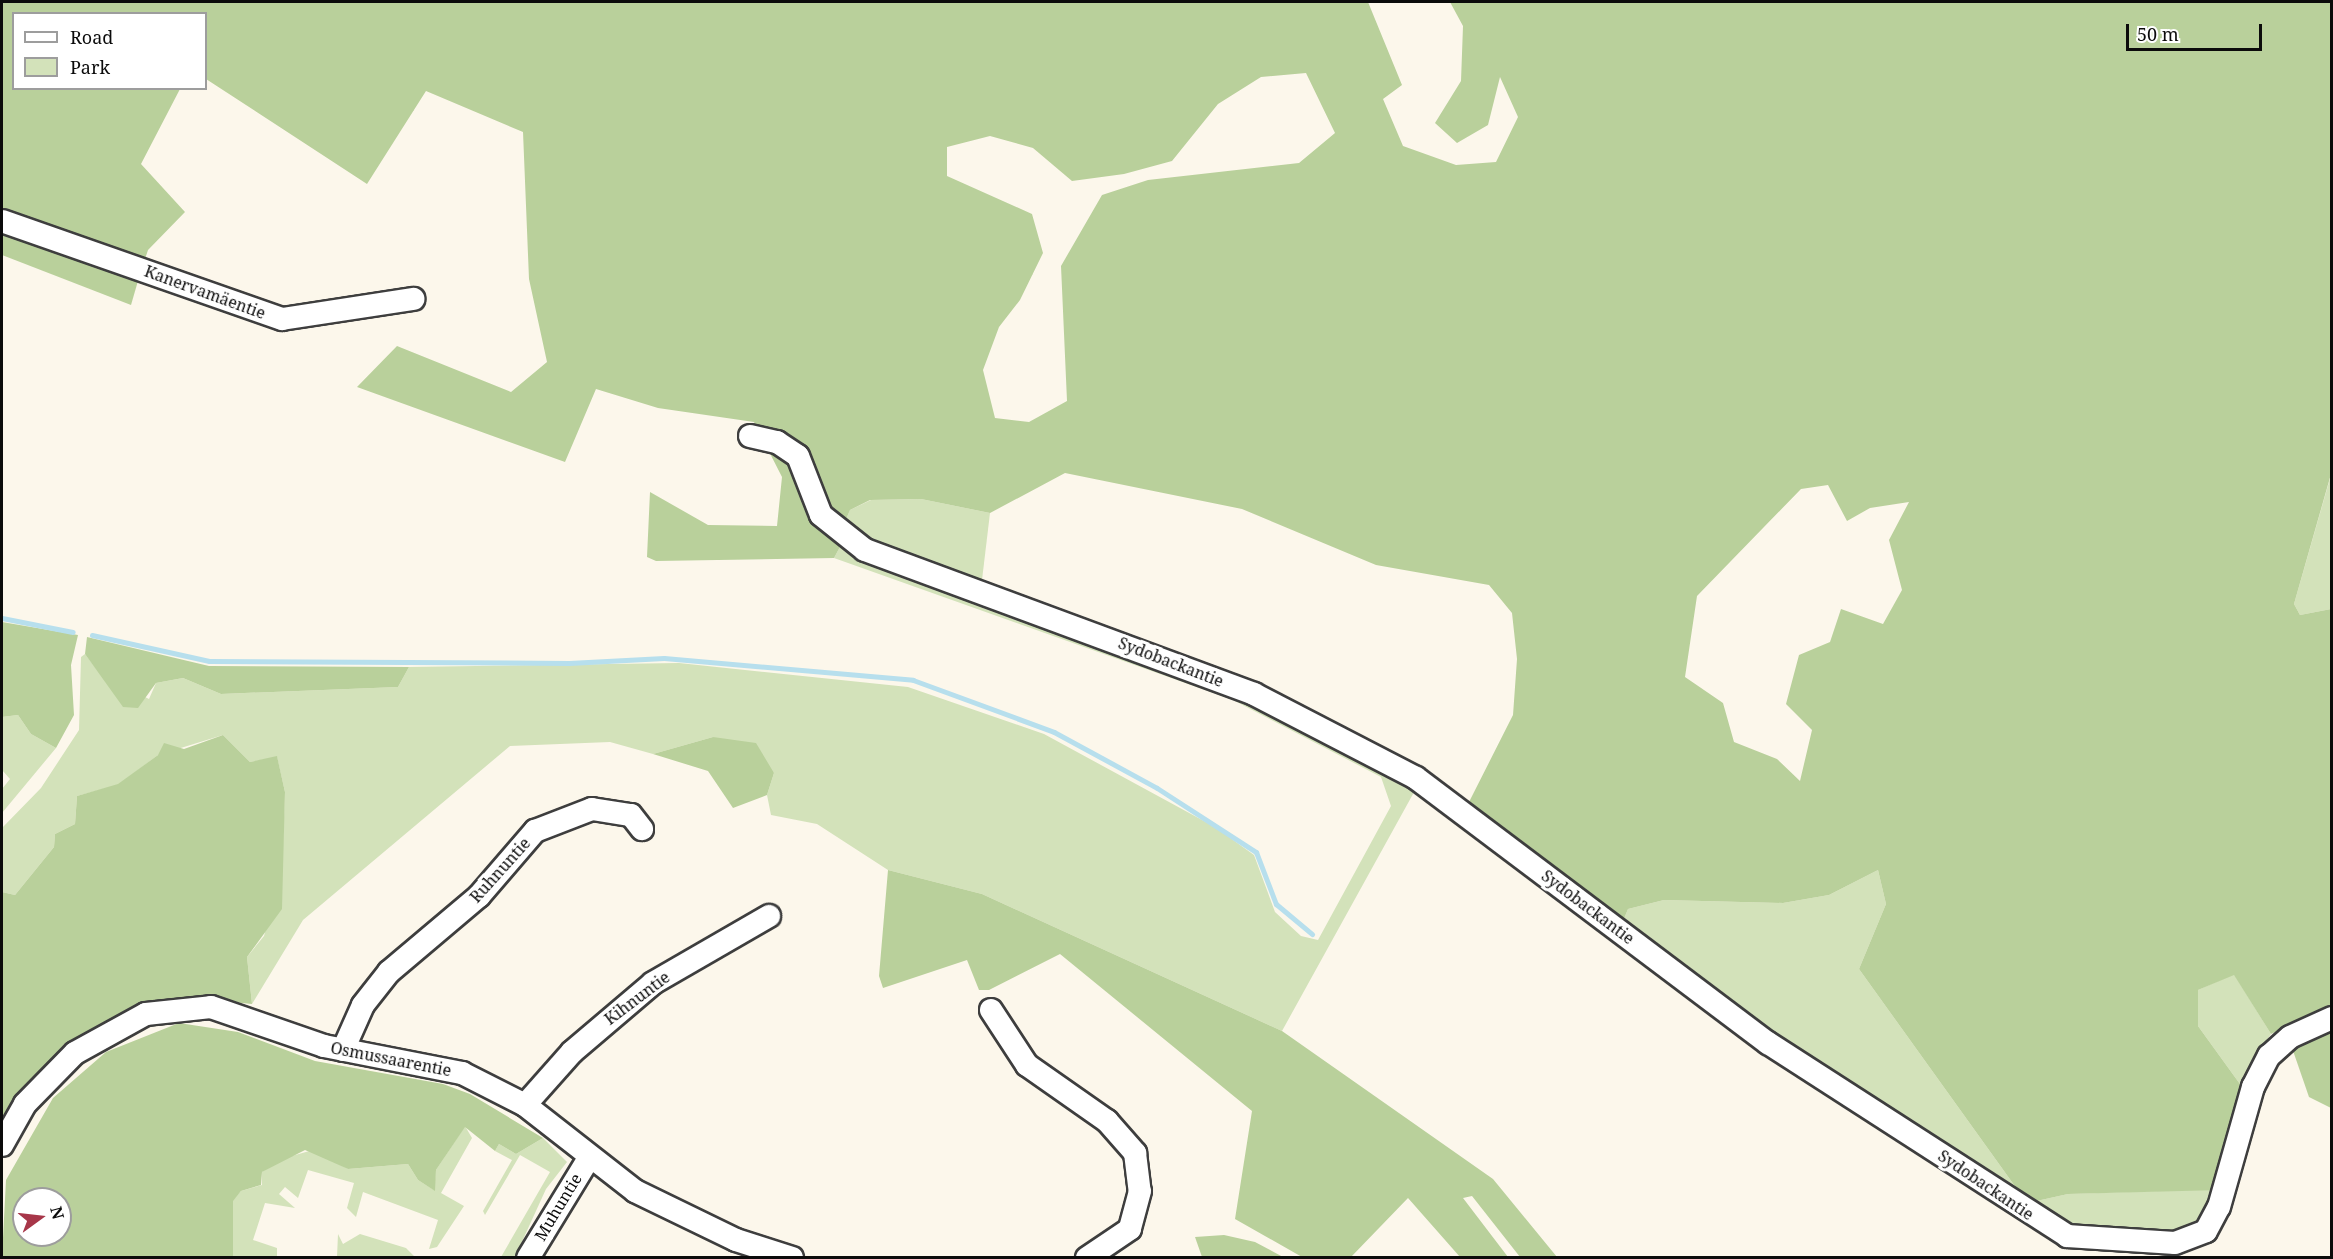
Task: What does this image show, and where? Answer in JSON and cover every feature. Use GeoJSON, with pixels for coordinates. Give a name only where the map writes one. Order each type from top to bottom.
{"type":"FeatureCollection","features":[{"type":"Feature","properties":{"kind":"street","name":"Kanervamäentie"},"geometry":{"type":"LineString","coordinates":[[2,221],[282,319],[413,299]]}},
{"type":"Feature","properties":{"kind":"street","name":"Sydobackantie"},"geometry":{"type":"LineString","coordinates":[[750,436],[777,442],[798,456],[821,515],[865,550],[1254,694],[1416,778],[1768,1043],[2067,1236],[2175,1243],[2206,1231],[2214,1222],[2253,1087],[2269,1056],[2290,1037],[2331,1018]]}},
{"type":"Feature","properties":{"kind":"street","name":"Ruhnuntie"},"geometry":{"type":"LineString","coordinates":[[344,1050],[363,1005],[389,972],[479,896],[535,831],[592,809],[631,815],[642,829]]}},
{"type":"Feature","properties":{"kind":"street","name":"Kihnuntie"},"geometry":{"type":"LineString","coordinates":[[525,1105],[616,1011],[690,959],[769,916]]}},
{"type":"Feature","properties":{"kind":"street","name":"Osmussaarentie"},"geometry":{"type":"LineString","coordinates":[[2,1145],[25,1104],[57,1068],[93,1041],[146,1014],[173,1007],[212,1007],[344,1050],[440,1065],[525,1105],[589,1158],[682,1216],[792,1257]]}},
{"type":"Feature","properties":{"kind":"street"},"geometry":{"type":"LineString","coordinates":[[991,1010],[1027,1065],[1131,1143],[1140,1170],[1130,1229],[1087,1257]]}},
{"type":"Feature","properties":{"kind":"street","name":"Muhuntie"},"geometry":{"type":"LineString","coordinates":[[528,1257],[589,1158]]}},
{"type":"Feature","properties":{"kind":"green space"},"geometry":{"type":"Polygon","coordinates":[[[2,2],[1368,2],[1402,85],[1383,99],[1403,146],[1456,165],[1496,162],[1518,117],[1500,77],[1488,125],[1457,143],[1435,123],[1461,81],[1463,26],[1450,2],[2331,2],[2331,474],[2294,604],[2300,615],[2331,609],[2331,1006],[2271,1034],[2234,975],[2198,990],[2198,1026],[2245,1091],[2220,1190],[2068,1194],[2027,1203],[1859,969],[1886,904],[1878,870],[1829,895],[1783,903],[1664,900],[1628,909],[1621,926],[1467,806],[1513,715],[1517,659],[1512,613],[1489,585],[1376,565],[1242,509],[1065,473],[990,513],[921,499],[870,500],[850,510],[844,524],[847,534],[834,558],[656,561],[647,557],[650,492],[708,525],[777,526],[782,477],[754,422],[658,408],[596,389],[565,462],[357,387],[397,346],[511,392],[547,362],[529,279],[523,132],[426,91],[367,184],[207,80],[207,12],[12,12],[12,90],[179,90],[141,164],[185,212],[148,250],[143,265],[2,213],[2,2]],[[1306,73],[1261,77],[1218,104],[1172,161],[1124,174],[1072,181],[1033,148],[990,136],[947,147],[947,176],[1032,214],[1043,253],[1020,300],[999,327],[983,370],[995,418],[1029,422],[1067,401],[1061,266],[1102,195],[1148,180],[1299,163],[1335,133],[1306,73]],[[1828,485],[1801,489],[1697,596],[1685,677],[1723,703],[1734,742],[1777,759],[1800,781],[1812,730],[1786,704],[1799,655],[1830,642],[1841,609],[1883,624],[1902,590],[1889,540],[1909,502],[1870,508],[1847,521],[1828,485]]]}},
{"type":"Feature","properties":{"kind":"green space"},"geometry":{"type":"Polygon","coordinates":[[[2,226],[140,274],[131,305],[2,255],[2,226]]]}},
{"type":"Feature","properties":{"kind":"green space"},"geometry":{"type":"Polygon","coordinates":[[[2331,475],[2331,609],[2300,615],[2294,604],[2331,475]]]}},
{"type":"Feature","properties":{"kind":"green space"},"geometry":{"type":"Polygon","coordinates":[[[921,499],[990,513],[982,580],[873,545],[844,524],[850,510],[871,500],[921,499]]]}},
{"type":"Feature","properties":{"kind":"green space"},"geometry":{"type":"Polygon","coordinates":[[[841,545],[1213,682],[1418,785],[1282,1031],[982,894],[888,870],[817,824],[771,815],[767,795],[774,773],[713,737],[653,754],[610,742],[510,746],[303,920],[252,1004],[247,957],[264,936],[282,869],[285,792],[277,757],[250,762],[223,735],[158,755],[118,785],[77,796],[75,824],[55,834],[54,847],[15,895],[2,892],[2,828],[41,788],[79,730],[81,657],[85,654],[101,675],[149,699],[156,683],[183,678],[221,694],[398,687],[409,667],[679,663],[908,687],[1044,734],[1215,827],[1254,855],[1275,912],[1301,936],[1318,940],[1391,806],[1381,777],[1233,700],[834,558],[841,545]]]}},
{"type":"Feature","properties":{"kind":"green space"},"geometry":{"type":"Polygon","coordinates":[[[2,622],[78,635],[71,665],[74,715],[56,748],[31,734],[18,715],[2,717],[2,622]]]}},
{"type":"Feature","properties":{"kind":"green space"},"geometry":{"type":"Polygon","coordinates":[[[87,637],[209,666],[409,667],[398,687],[221,694],[183,678],[156,683],[138,708],[123,707],[85,654],[87,637]]]}},
{"type":"Feature","properties":{"kind":"green space"},"geometry":{"type":"Polygon","coordinates":[[[18,715],[31,734],[56,748],[2,813],[2,789],[10,779],[2,770],[2,717],[18,715]]]}},
{"type":"Feature","properties":{"kind":"green space"},"geometry":{"type":"Polygon","coordinates":[[[223,735],[250,762],[277,756],[285,792],[282,909],[247,957],[252,1004],[181,997],[126,1011],[61,1052],[2,1122],[2,892],[15,895],[54,847],[55,834],[75,824],[77,796],[118,784],[158,755],[164,743],[184,749],[223,735]]]}},
{"type":"Feature","properties":{"kind":"green space"},"geometry":{"type":"Polygon","coordinates":[[[713,737],[756,743],[774,773],[767,795],[733,808],[708,771],[653,754],[713,737]]]}},
{"type":"Feature","properties":{"kind":"green space"},"geometry":{"type":"Polygon","coordinates":[[[888,870],[982,894],[1282,1031],[1493,1179],[1557,1257],[1520,1257],[1472,1196],[1463,1198],[1508,1257],[1460,1257],[1408,1198],[1351,1257],[1302,1257],[1235,1219],[1252,1111],[1060,954],[989,990],[979,990],[967,960],[883,988],[879,976],[888,870]]]}},
{"type":"Feature","properties":{"kind":"green space"},"geometry":{"type":"Polygon","coordinates":[[[1878,870],[1886,904],[1859,969],[2027,1203],[2068,1194],[2220,1189],[2212,1213],[2192,1229],[2171,1235],[2074,1228],[2042,1215],[1762,1028],[1621,926],[1628,909],[1664,900],[1783,903],[1829,895],[1878,870]]]}},
{"type":"Feature","properties":{"kind":"green space"},"geometry":{"type":"Polygon","coordinates":[[[2234,974],[2271,1034],[2255,1057],[2245,1091],[2198,1026],[2198,990],[2234,974]]]}},
{"type":"Feature","properties":{"kind":"green space"},"geometry":{"type":"Polygon","coordinates":[[[2331,1022],[2331,1108],[2309,1097],[2290,1042],[2331,1022]]]}},
{"type":"Feature","properties":{"kind":"green space"},"geometry":{"type":"Polygon","coordinates":[[[179,1023],[238,1032],[315,1061],[443,1084],[470,1094],[543,1138],[516,1154],[499,1144],[495,1151],[465,1127],[436,1170],[435,1191],[418,1180],[408,1164],[348,1169],[305,1150],[262,1172],[261,1185],[241,1191],[233,1201],[233,1257],[2,1257],[6,1180],[53,1098],[106,1052],[179,1023]]]}},
{"type":"Feature","properties":{"kind":"green space"},"geometry":{"type":"Polygon","coordinates":[[[465,1126],[472,1138],[441,1193],[464,1206],[437,1247],[429,1249],[438,1220],[363,1192],[356,1217],[347,1208],[354,1183],[308,1170],[298,1198],[285,1187],[279,1194],[295,1208],[265,1203],[253,1240],[277,1248],[277,1256],[233,1257],[232,1201],[241,1191],[262,1185],[262,1172],[281,1159],[313,1150],[348,1169],[408,1164],[418,1180],[434,1190],[436,1170],[465,1126]]]}},
{"type":"Feature","properties":{"kind":"green space"},"geometry":{"type":"Polygon","coordinates":[[[543,1138],[567,1162],[546,1189],[515,1257],[501,1257],[550,1172],[520,1155],[485,1215],[483,1211],[512,1160],[495,1151],[499,1144],[516,1154],[543,1138]]]}},
{"type":"Feature","properties":{"kind":"green space"},"geometry":{"type":"Polygon","coordinates":[[[338,1234],[343,1244],[360,1234],[406,1248],[415,1257],[337,1257],[338,1234]]]}},
{"type":"Feature","properties":{"kind":"green space"},"geometry":{"type":"Polygon","coordinates":[[[1224,1235],[1255,1242],[1283,1257],[1202,1257],[1195,1237],[1224,1235]]]}},
{"type":"Feature","properties":{"kind":"waterway"},"geometry":{"type":"LineString","coordinates":[[2,618],[73,632]]}},
{"type":"Feature","properties":{"kind":"waterway"},"geometry":{"type":"LineString","coordinates":[[92,635],[209,661],[569,663],[664,658],[913,680],[1054,732],[1157,788],[1256,852],[1276,904],[1312,934]]}}]}
